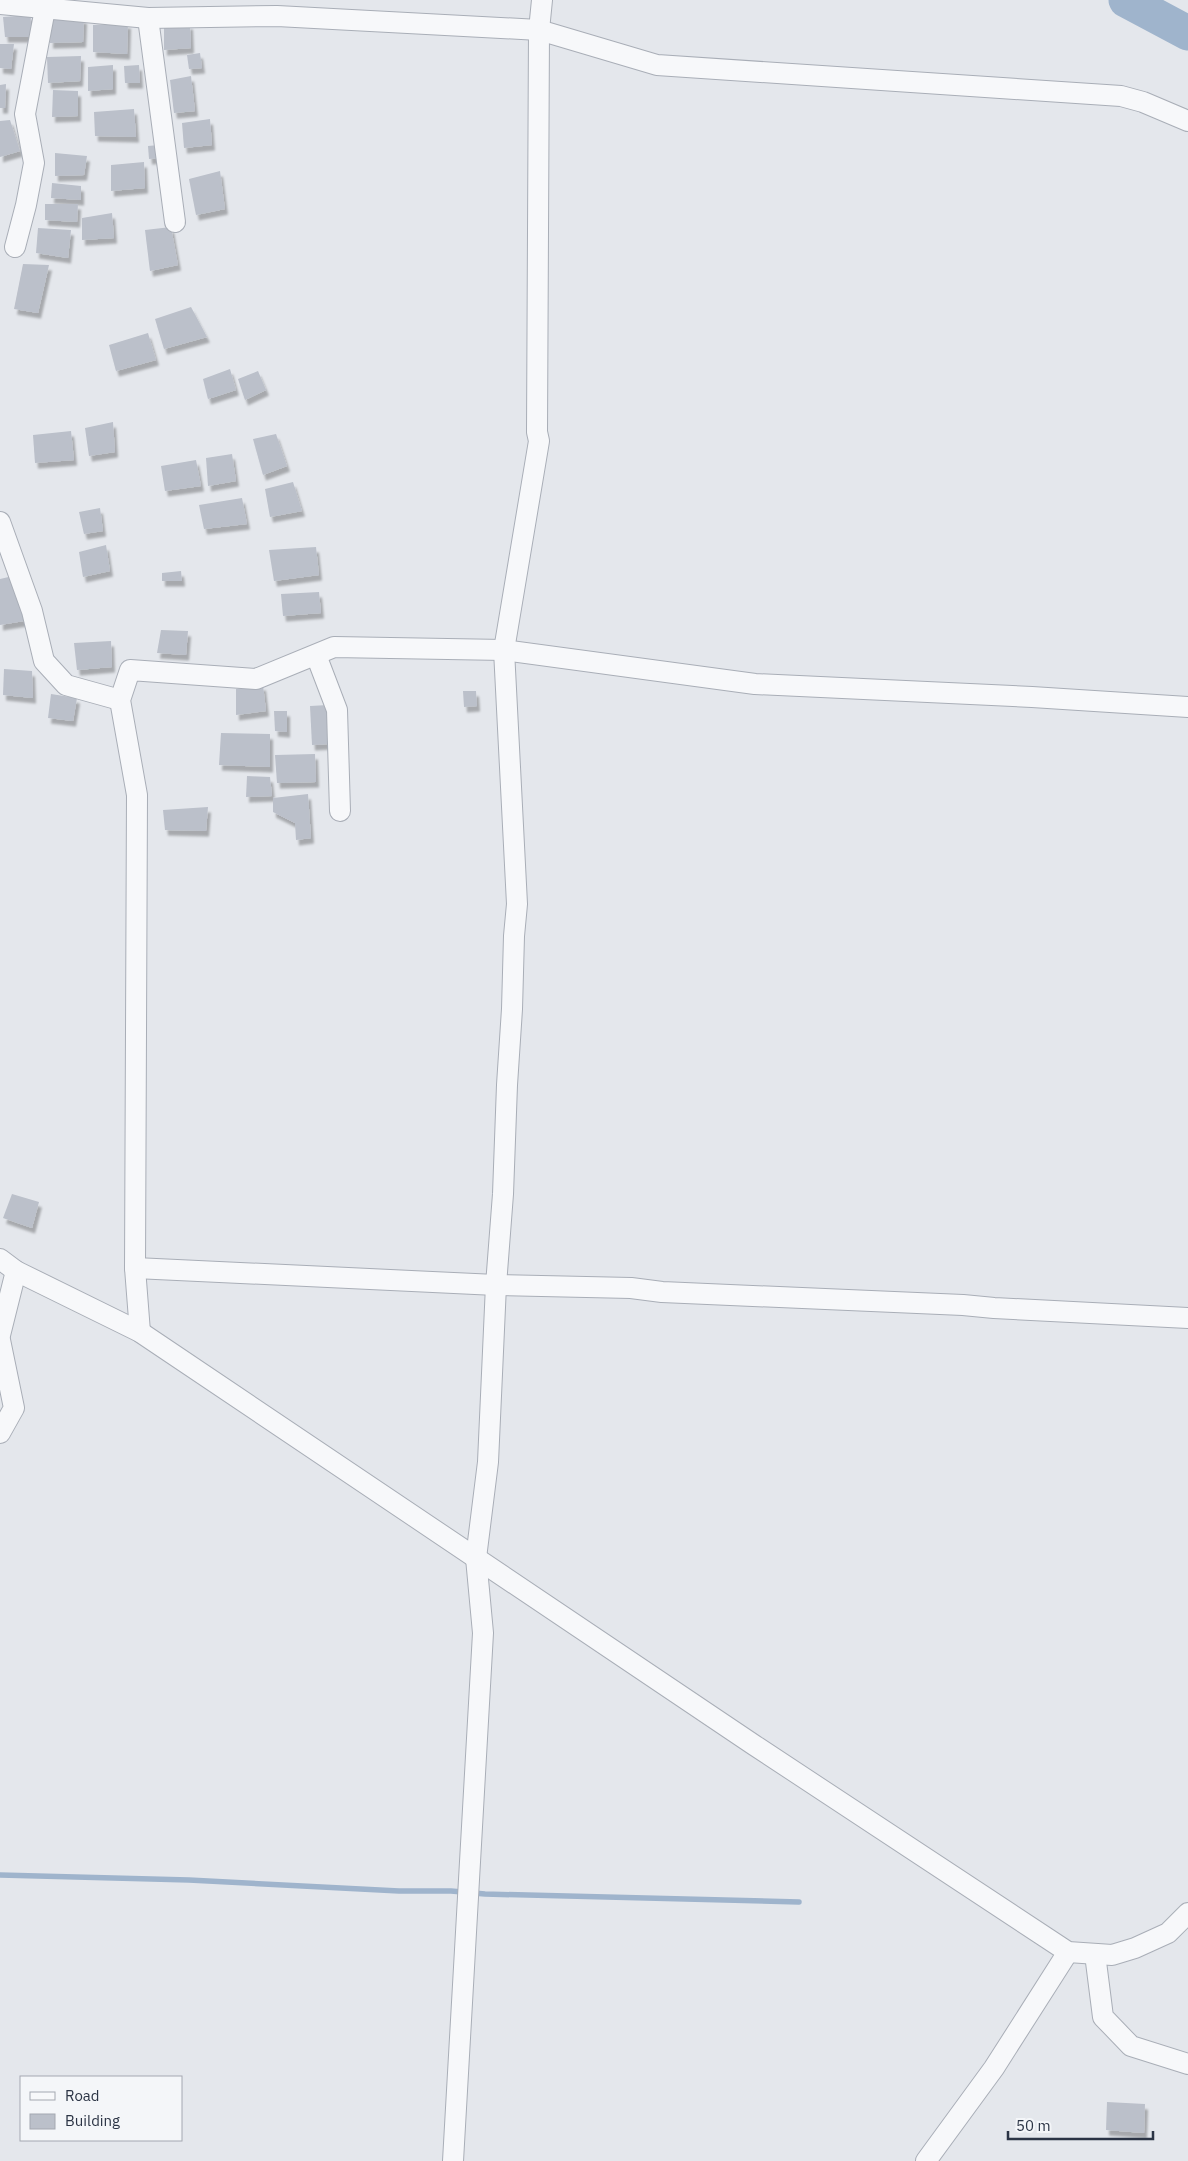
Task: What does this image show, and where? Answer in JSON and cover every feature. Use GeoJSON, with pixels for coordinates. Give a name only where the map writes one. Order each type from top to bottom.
{"type":"FeatureCollection","features":[{"type":"Feature","properties":{"kind":"street"},"geometry":{"type":"LineString","coordinates":[[453,2161],[483,1633],[476,1558],[488,1462],[517,904],[504,650],[539,441],[537,432],[539,30],[542,0]]}},
{"type":"Feature","properties":{"kind":"street"},"geometry":{"type":"LineString","coordinates":[[0,4],[148,18],[277,16],[539,30],[657,66],[1121,96],[1143,102],[1188,121]]}},
{"type":"Feature","properties":{"kind":"street"},"geometry":{"type":"LineString","coordinates":[[15,247],[34,163],[26,114],[45,9]]}},
{"type":"Feature","properties":{"kind":"street"},"geometry":{"type":"LineString","coordinates":[[148,18],[175,222]]}},
{"type":"Feature","properties":{"kind":"street"},"geometry":{"type":"LineString","coordinates":[[0,522],[32,611],[44,661],[66,684],[120,700]]}},
{"type":"Feature","properties":{"kind":"street"},"geometry":{"type":"LineString","coordinates":[[140,1332],[135,1268],[137,795],[120,700],[130,670],[256,679],[334,647],[504,650],[755,684],[1032,697],[1188,707]]}},
{"type":"Feature","properties":{"kind":"street"},"geometry":{"type":"LineString","coordinates":[[316,655],[337,710],[340,811]]}},
{"type":"Feature","properties":{"kind":"street"},"geometry":{"type":"LineString","coordinates":[[0,1259],[16,1272],[140,1332],[1068,1952],[1112,1955],[1135,1948],[1168,1933],[1188,1913]]}},
{"type":"Feature","properties":{"kind":"street"},"geometry":{"type":"LineString","coordinates":[[135,1268],[496,1285],[632,1288],[662,1292],[963,1305],[1188,1318]]}},
{"type":"Feature","properties":{"kind":"street"},"geometry":{"type":"LineString","coordinates":[[0,1335],[16,1272]]}},
{"type":"Feature","properties":{"kind":"street"},"geometry":{"type":"LineString","coordinates":[[0,1340],[14,1408],[0,1433]]}},
{"type":"Feature","properties":{"kind":"street"},"geometry":{"type":"LineString","coordinates":[[926,2161],[994,2068],[1068,1952]]}},
{"type":"Feature","properties":{"kind":"street"},"geometry":{"type":"LineString","coordinates":[[1095,1954],[1103,2017],[1131,2046],[1188,2064]]}},
{"type":"Feature","properties":{"kind":"building"},"geometry":{"type":"Polygon","coordinates":[[[31,15],[30,37],[5,37],[3,17],[31,15]]]}},
{"type":"Feature","properties":{"kind":"building"},"geometry":{"type":"Polygon","coordinates":[[[51,18],[84,18],[83,42],[50,43],[51,18]]]}},
{"type":"Feature","properties":{"kind":"building"},"geometry":{"type":"Polygon","coordinates":[[[128,23],[127,54],[93,52],[93,25],[128,23]]]}},
{"type":"Feature","properties":{"kind":"building"},"geometry":{"type":"Polygon","coordinates":[[[190,24],[191,48],[164,50],[164,25],[190,24]]]}},
{"type":"Feature","properties":{"kind":"building"},"geometry":{"type":"Polygon","coordinates":[[[0,44],[14,44],[11,69],[0,68],[0,44]]]}},
{"type":"Feature","properties":{"kind":"building"},"geometry":{"type":"Polygon","coordinates":[[[200,53],[202,68],[189,69],[187,55],[200,53]]]}},
{"type":"Feature","properties":{"kind":"building"},"geometry":{"type":"Polygon","coordinates":[[[81,56],[80,81],[48,83],[47,57],[81,56]]]}},
{"type":"Feature","properties":{"kind":"building"},"geometry":{"type":"Polygon","coordinates":[[[113,65],[113,89],[88,91],[88,67],[113,65]]]}},
{"type":"Feature","properties":{"kind":"building"},"geometry":{"type":"Polygon","coordinates":[[[139,65],[140,83],[125,83],[124,66],[139,65]]]}},
{"type":"Feature","properties":{"kind":"building"},"geometry":{"type":"Polygon","coordinates":[[[191,76],[195,111],[174,113],[170,80],[191,76]]]}},
{"type":"Feature","properties":{"kind":"building"},"geometry":{"type":"Polygon","coordinates":[[[6,84],[5,108],[0,108],[0,85],[6,84]]]}},
{"type":"Feature","properties":{"kind":"building"},"geometry":{"type":"Polygon","coordinates":[[[53,90],[78,91],[78,116],[52,117],[53,90]]]}},
{"type":"Feature","properties":{"kind":"building"},"geometry":{"type":"Polygon","coordinates":[[[134,109],[136,137],[95,136],[94,112],[134,109]]]}},
{"type":"Feature","properties":{"kind":"building"},"geometry":{"type":"Polygon","coordinates":[[[210,119],[212,145],[184,148],[182,123],[210,119]]]}},
{"type":"Feature","properties":{"kind":"building"},"geometry":{"type":"Polygon","coordinates":[[[10,120],[20,151],[0,157],[0,121],[10,120]]]}},
{"type":"Feature","properties":{"kind":"building"},"geometry":{"type":"Polygon","coordinates":[[[159,145],[160,158],[149,159],[148,146],[159,145]]]}},
{"type":"Feature","properties":{"kind":"building"},"geometry":{"type":"Polygon","coordinates":[[[55,153],[87,156],[84,175],[55,176],[55,153]]]}},
{"type":"Feature","properties":{"kind":"building"},"geometry":{"type":"Polygon","coordinates":[[[144,162],[145,188],[111,191],[111,165],[144,162]]]}},
{"type":"Feature","properties":{"kind":"building"},"geometry":{"type":"Polygon","coordinates":[[[220,171],[225,209],[196,215],[189,179],[220,171]]]}},
{"type":"Feature","properties":{"kind":"building"},"geometry":{"type":"Polygon","coordinates":[[[52,183],[81,186],[81,200],[51,198],[52,183]]]}},
{"type":"Feature","properties":{"kind":"building"},"geometry":{"type":"Polygon","coordinates":[[[45,204],[78,204],[77,222],[45,220],[45,204]]]}},
{"type":"Feature","properties":{"kind":"building"},"geometry":{"type":"Polygon","coordinates":[[[112,213],[114,238],[82,240],[82,218],[112,213]]]}},
{"type":"Feature","properties":{"kind":"building"},"geometry":{"type":"Polygon","coordinates":[[[171,227],[178,265],[150,271],[145,230],[171,227]]]}},
{"type":"Feature","properties":{"kind":"building"},"geometry":{"type":"Polygon","coordinates":[[[38,228],[71,230],[68,258],[36,253],[38,228]]]}},
{"type":"Feature","properties":{"kind":"building"},"geometry":{"type":"Polygon","coordinates":[[[23,264],[49,265],[38,313],[14,309],[23,264]]]}},
{"type":"Feature","properties":{"kind":"building"},"geometry":{"type":"Polygon","coordinates":[[[191,307],[207,337],[164,349],[155,319],[191,307]]]}},
{"type":"Feature","properties":{"kind":"building"},"geometry":{"type":"Polygon","coordinates":[[[148,333],[156,360],[116,371],[109,345],[148,333]]]}},
{"type":"Feature","properties":{"kind":"building"},"geometry":{"type":"Polygon","coordinates":[[[230,369],[236,390],[208,399],[203,379],[230,369]]]}},
{"type":"Feature","properties":{"kind":"building"},"geometry":{"type":"Polygon","coordinates":[[[258,371],[266,390],[245,400],[238,379],[258,371]]]}},
{"type":"Feature","properties":{"kind":"building"},"geometry":{"type":"Polygon","coordinates":[[[113,422],[115,452],[89,456],[85,428],[113,422]]]}},
{"type":"Feature","properties":{"kind":"building"},"geometry":{"type":"Polygon","coordinates":[[[71,431],[74,460],[35,463],[33,435],[71,431]]]}},
{"type":"Feature","properties":{"kind":"building"},"geometry":{"type":"Polygon","coordinates":[[[276,434],[287,466],[263,475],[253,439],[276,434]]]}},
{"type":"Feature","properties":{"kind":"building"},"geometry":{"type":"Polygon","coordinates":[[[232,454],[236,481],[208,486],[206,458],[232,454]]]}},
{"type":"Feature","properties":{"kind":"building"},"geometry":{"type":"Polygon","coordinates":[[[196,460],[201,486],[165,491],[161,466],[196,460]]]}},
{"type":"Feature","properties":{"kind":"building"},"geometry":{"type":"Polygon","coordinates":[[[293,482],[302,511],[270,517],[265,489],[293,482]]]}},
{"type":"Feature","properties":{"kind":"building"},"geometry":{"type":"Polygon","coordinates":[[[242,498],[247,524],[204,529],[199,505],[242,498]]]}},
{"type":"Feature","properties":{"kind":"building"},"geometry":{"type":"Polygon","coordinates":[[[100,508],[103,531],[84,534],[79,512],[100,508]]]}},
{"type":"Feature","properties":{"kind":"building"},"geometry":{"type":"Polygon","coordinates":[[[106,545],[110,571],[83,577],[79,552],[106,545]]]}},
{"type":"Feature","properties":{"kind":"building"},"geometry":{"type":"Polygon","coordinates":[[[316,547],[319,575],[274,581],[269,550],[316,547]]]}},
{"type":"Feature","properties":{"kind":"building"},"geometry":{"type":"Polygon","coordinates":[[[181,571],[182,581],[162,581],[162,573],[181,571]]]}},
{"type":"Feature","properties":{"kind":"building"},"geometry":{"type":"Polygon","coordinates":[[[13,576],[24,621],[0,625],[0,579],[13,576]]]}},
{"type":"Feature","properties":{"kind":"building"},"geometry":{"type":"Polygon","coordinates":[[[319,592],[321,613],[283,616],[281,594],[319,592]]]}},
{"type":"Feature","properties":{"kind":"building"},"geometry":{"type":"Polygon","coordinates":[[[161,630],[188,631],[186,655],[157,653],[161,630]]]}},
{"type":"Feature","properties":{"kind":"building"},"geometry":{"type":"Polygon","coordinates":[[[111,641],[112,667],[77,670],[74,643],[111,641]]]}},
{"type":"Feature","properties":{"kind":"building"},"geometry":{"type":"Polygon","coordinates":[[[4,669],[32,671],[33,698],[3,695],[4,669]]]}},
{"type":"Feature","properties":{"kind":"building"},"geometry":{"type":"Polygon","coordinates":[[[263,685],[266,711],[236,715],[236,689],[263,685]]]}},
{"type":"Feature","properties":{"kind":"building"},"geometry":{"type":"Polygon","coordinates":[[[463,691],[476,691],[477,706],[464,707],[463,691]]]}},
{"type":"Feature","properties":{"kind":"building"},"geometry":{"type":"Polygon","coordinates":[[[51,694],[77,698],[73,721],[48,718],[51,694]]]}},
{"type":"Feature","properties":{"kind":"building"},"geometry":{"type":"Polygon","coordinates":[[[328,705],[329,744],[312,745],[310,706],[328,705]]]}},
{"type":"Feature","properties":{"kind":"building"},"geometry":{"type":"Polygon","coordinates":[[[274,711],[287,711],[287,732],[275,731],[274,711]]]}},
{"type":"Feature","properties":{"kind":"building"},"geometry":{"type":"Polygon","coordinates":[[[221,733],[270,734],[270,767],[219,765],[221,733]]]}},
{"type":"Feature","properties":{"kind":"building"},"geometry":{"type":"Polygon","coordinates":[[[315,754],[316,782],[277,783],[275,755],[315,754]]]}},
{"type":"Feature","properties":{"kind":"building"},"geometry":{"type":"Polygon","coordinates":[[[247,776],[270,777],[272,796],[246,797],[247,776]]]}},
{"type":"Feature","properties":{"kind":"building"},"geometry":{"type":"Polygon","coordinates":[[[308,794],[311,838],[296,840],[295,823],[273,812],[273,798],[308,794]]]}},
{"type":"Feature","properties":{"kind":"building"},"geometry":{"type":"Polygon","coordinates":[[[208,807],[206,831],[165,830],[163,810],[208,807]]]}},
{"type":"Feature","properties":{"kind":"building"},"geometry":{"type":"Polygon","coordinates":[[[12,1194],[39,1202],[32,1228],[3,1218],[12,1194]]]}},
{"type":"Feature","properties":{"kind":"building"},"geometry":{"type":"Polygon","coordinates":[[[1107,2102],[1145,2104],[1144,2133],[1106,2130],[1107,2102]]]}},
{"type":"Feature","properties":{"kind":"waterway"},"geometry":{"type":"LineString","coordinates":[[1126,0],[1188,33]]}},
{"type":"Feature","properties":{"kind":"waterway"},"geometry":{"type":"LineString","coordinates":[[0,1875],[189,1880],[485,1894],[799,1902]]}}]}
